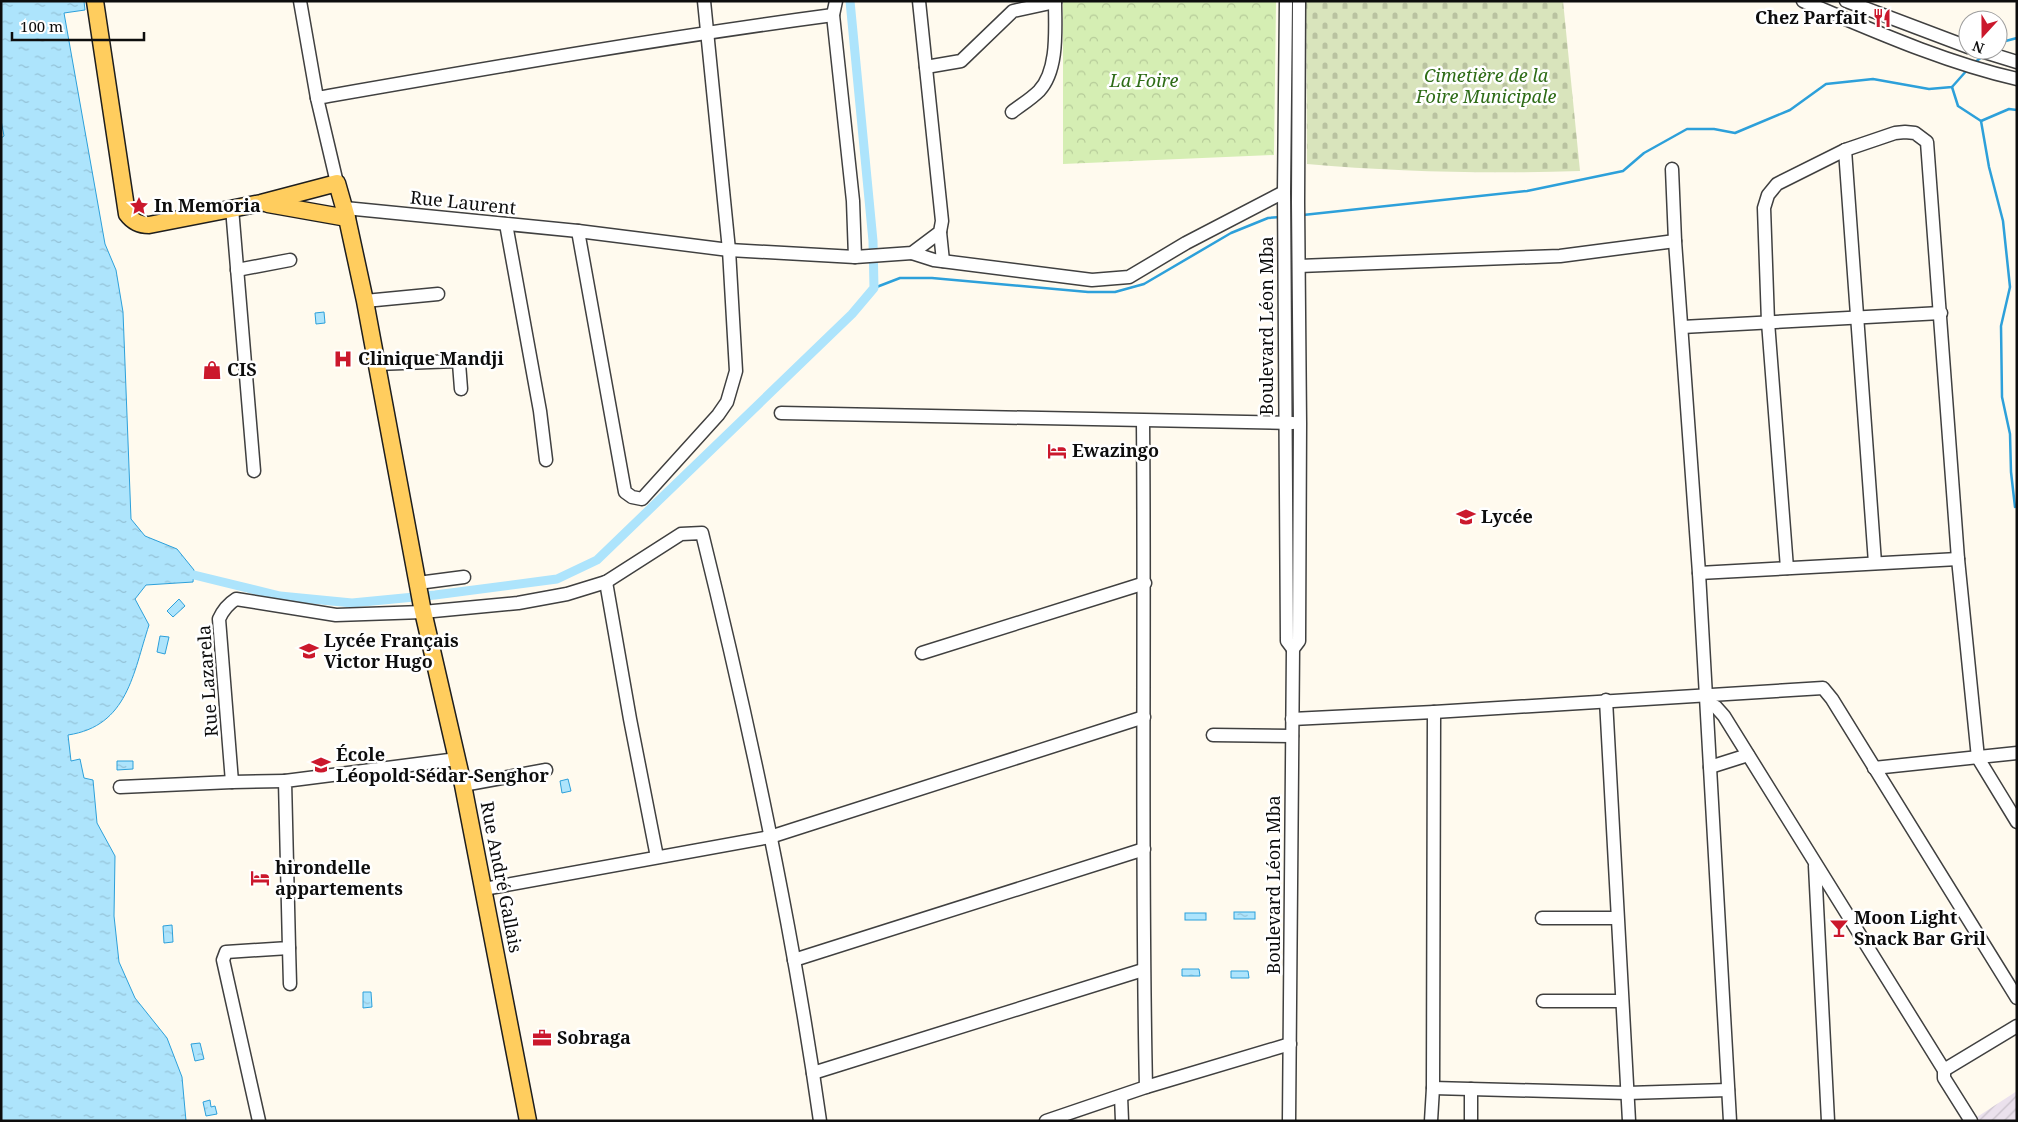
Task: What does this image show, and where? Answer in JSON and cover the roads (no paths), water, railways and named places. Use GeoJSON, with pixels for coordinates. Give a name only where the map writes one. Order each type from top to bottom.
{"type":"FeatureCollection","features":[{"type":"Feature","properties":{"kind":"main road"},"geometry":{"type":"LineString","coordinates":[[95,1],[128,214],[131,220],[142,225],[148,225],[261,203],[338,183]]}},
{"type":"Feature","properties":{"kind":"main road","name":"Rue André Gallais"},"geometry":{"type":"LineString","coordinates":[[338,183],[365,301],[422,609],[463,785],[528,1121]]}},
{"type":"Feature","properties":{"kind":"main road"},"geometry":{"type":"LineString","coordinates":[[261,203],[346,213]]}},
{"type":"Feature","properties":{"kind":"street"},"geometry":{"type":"LineString","coordinates":[[300,1],[317,98],[338,183]]}},
{"type":"Feature","properties":{"kind":"street"},"geometry":{"type":"LineString","coordinates":[[578,231],[625,492],[632,497],[642,499],[728,402],[736,371],[730,250],[704,1]]}},
{"type":"Feature","properties":{"kind":"street"},"geometry":{"type":"LineString","coordinates":[[836,1],[833,15],[859,257]]}},
{"type":"Feature","properties":{"kind":"street"},"geometry":{"type":"LineString","coordinates":[[919,1],[942,222],[940,232],[943,261]]}},
{"type":"Feature","properties":{"kind":"street","name":"Boulevard Léon Mba"},"geometry":{"type":"LineString","coordinates":[[1286,1],[1284,216],[1287,641],[1293,649],[1289,1121]]}},
{"type":"Feature","properties":{"kind":"street","name":"Boulevard Léon Mba"},"geometry":{"type":"LineString","coordinates":[[1293,649],[1300,641],[1298,202],[1300,1]]}},
{"type":"Feature","properties":{"kind":"street"},"geometry":{"type":"LineString","coordinates":[[1803,1],[1863,26],[1965,64],[1987,72],[2017,79]]}},
{"type":"Feature","properties":{"kind":"street"},"geometry":{"type":"LineString","coordinates":[[1846,1],[1868,11],[1958,43]]}},
{"type":"Feature","properties":{"kind":"street"},"geometry":{"type":"LineString","coordinates":[[926,67],[961,62],[1012,12],[1055,2],[1055,48],[1049,74],[1040,90],[1012,112]]}},
{"type":"Feature","properties":{"kind":"street"},"geometry":{"type":"LineString","coordinates":[[317,98],[706,32],[833,15]]}},
{"type":"Feature","properties":{"kind":"street"},"geometry":{"type":"LineString","coordinates":[[1787,568],[1768,322],[1764,208],[1768,195],[1777,184],[1845,150],[1895,133],[1915,133],[1927,142],[1958,558],[1978,758],[2017,822]]}},
{"type":"Feature","properties":{"kind":"street"},"geometry":{"type":"LineString","coordinates":[[1845,150],[1875,563]]}},
{"type":"Feature","properties":{"kind":"street"},"geometry":{"type":"LineString","coordinates":[[1672,170],[1675,241],[1707,698],[1730,1121]]}},
{"type":"Feature","properties":{"kind":"street","name":"Rue Laurent"},"geometry":{"type":"LineString","coordinates":[[346,213],[506,224],[730,250],[859,257],[912,253],[943,261],[1092,280],[1129,277],[1186,243],[1284,192]]}},
{"type":"Feature","properties":{"kind":"street"},"geometry":{"type":"LineString","coordinates":[[232,208],[254,472]]}},
{"type":"Feature","properties":{"kind":"street"},"geometry":{"type":"LineString","coordinates":[[506,224],[540,411],[546,460]]}},
{"type":"Feature","properties":{"kind":"street"},"geometry":{"type":"LineString","coordinates":[[912,253],[940,232]]}},
{"type":"Feature","properties":{"kind":"street"},"geometry":{"type":"LineString","coordinates":[[1299,266],[1560,256],[1675,241]]}},
{"type":"Feature","properties":{"kind":"street"},"geometry":{"type":"LineString","coordinates":[[237,270],[290,260]]}},
{"type":"Feature","properties":{"kind":"street"},"geometry":{"type":"LineString","coordinates":[[365,301],[438,294]]}},
{"type":"Feature","properties":{"kind":"street"},"geometry":{"type":"LineString","coordinates":[[1682,327],[1941,313]]}},
{"type":"Feature","properties":{"kind":"street"},"geometry":{"type":"LineString","coordinates":[[376,364],[454,361],[459,363],[461,389]]}},
{"type":"Feature","properties":{"kind":"street"},"geometry":{"type":"LineString","coordinates":[[781,413],[1300,423]]}},
{"type":"Feature","properties":{"kind":"street"},"geometry":{"type":"LineString","coordinates":[[1143,421],[1145,583],[1143,970],[1146,1087]]}},
{"type":"Feature","properties":{"kind":"street","name":"Rue Lazarela"},"geometry":{"type":"LineString","coordinates":[[232,782],[219,619],[229,603],[236,598],[336,615],[518,603],[567,594],[606,582],[681,534],[702,533],[741,691],[770,837]]}},
{"type":"Feature","properties":{"kind":"street"},"geometry":{"type":"LineString","coordinates":[[1699,573],[1958,558]]}},
{"type":"Feature","properties":{"kind":"street"},"geometry":{"type":"LineString","coordinates":[[418,586],[464,577]]}},
{"type":"Feature","properties":{"kind":"street"},"geometry":{"type":"LineString","coordinates":[[606,582],[656,857]]}},
{"type":"Feature","properties":{"kind":"street"},"geometry":{"type":"LineString","coordinates":[[922,653],[1145,583]]}},
{"type":"Feature","properties":{"kind":"street"},"geometry":{"type":"LineString","coordinates":[[1292,719],[1434,712],[1606,700],[1707,698],[1823,688],[1832,699],[2017,998]]}},
{"type":"Feature","properties":{"kind":"street"},"geometry":{"type":"LineString","coordinates":[[1707,698],[1720,711],[1748,755],[1944,1070],[1944,1078],[1971,1121]]}},
{"type":"Feature","properties":{"kind":"street"},"geometry":{"type":"LineString","coordinates":[[1606,700],[1629,1121]]}},
{"type":"Feature","properties":{"kind":"street"},"geometry":{"type":"LineString","coordinates":[[1431,1121],[1433,1088],[1434,712]]}},
{"type":"Feature","properties":{"kind":"street"},"geometry":{"type":"LineString","coordinates":[[484,889],[770,837],[1144,717]]}},
{"type":"Feature","properties":{"kind":"street"},"geometry":{"type":"LineString","coordinates":[[1213,735],[1292,736]]}},
{"type":"Feature","properties":{"kind":"street"},"geometry":{"type":"LineString","coordinates":[[1874,768],[2017,753]]}},
{"type":"Feature","properties":{"kind":"street"},"geometry":{"type":"LineString","coordinates":[[1710,767],[1748,755]]}},
{"type":"Feature","properties":{"kind":"street"},"geometry":{"type":"LineString","coordinates":[[120,787],[285,781],[456,759]]}},
{"type":"Feature","properties":{"kind":"street"},"geometry":{"type":"LineString","coordinates":[[463,785],[546,770]]}},
{"type":"Feature","properties":{"kind":"street"},"geometry":{"type":"LineString","coordinates":[[285,781],[290,984]]}},
{"type":"Feature","properties":{"kind":"street"},"geometry":{"type":"LineString","coordinates":[[770,837],[794,960],[820,1121]]}},
{"type":"Feature","properties":{"kind":"street"},"geometry":{"type":"LineString","coordinates":[[794,960],[1144,849]]}},
{"type":"Feature","properties":{"kind":"street"},"geometry":{"type":"LineString","coordinates":[[1815,863],[1828,1121]]}},
{"type":"Feature","properties":{"kind":"street"},"geometry":{"type":"LineString","coordinates":[[1542,918],[1617,918]]}},
{"type":"Feature","properties":{"kind":"street"},"geometry":{"type":"LineString","coordinates":[[259,1121],[223,960],[226,952],[288,948]]}},
{"type":"Feature","properties":{"kind":"street"},"geometry":{"type":"LineString","coordinates":[[813,1073],[1143,970]]}},
{"type":"Feature","properties":{"kind":"street"},"geometry":{"type":"LineString","coordinates":[[1543,1001],[1622,1001]]}},
{"type":"Feature","properties":{"kind":"street"},"geometry":{"type":"LineString","coordinates":[[1944,1070],[2017,1026]]}},
{"type":"Feature","properties":{"kind":"street"},"geometry":{"type":"LineString","coordinates":[[1046,1121],[1146,1087],[1290,1044]]}},
{"type":"Feature","properties":{"kind":"street"},"geometry":{"type":"LineString","coordinates":[[1433,1088],[1627,1093],[1728,1090]]}},
{"type":"Feature","properties":{"kind":"street"},"geometry":{"type":"LineString","coordinates":[[1471,1089],[1471,1121]]}},
{"type":"Feature","properties":{"kind":"street"},"geometry":{"type":"LineString","coordinates":[[1121,1096],[1122,1121]]}},
{"type":"Feature","properties":{"kind":"water"},"geometry":{"type":"Polygon","coordinates":[[[1,1],[84,1],[85,10],[64,13],[105,244],[116,270],[123,312],[131,519],[145,536],[177,549],[194,570],[193,582],[146,585],[135,599],[149,625],[125,695],[116,709],[104,721],[88,730],[68,735],[71,761],[80,759],[84,778],[93,780],[97,823],[115,856],[114,916],[119,962],[135,998],[167,1038],[182,1077],[186,1121],[1,1121],[1,138],[4,136],[1,120],[1,1]]]}},
{"type":"Feature","properties":{"kind":"water"},"geometry":{"type":"Polygon","coordinates":[[[324,312],[325,323],[316,324],[315,313],[324,312]]]}},
{"type":"Feature","properties":{"kind":"water"},"geometry":{"type":"Polygon","coordinates":[[[179,599],[185,606],[173,617],[167,611],[179,599]]]}},
{"type":"Feature","properties":{"kind":"water"},"geometry":{"type":"Polygon","coordinates":[[[160,636],[169,637],[165,654],[157,652],[160,636]]]}},
{"type":"Feature","properties":{"kind":"water"},"geometry":{"type":"Polygon","coordinates":[[[117,761],[133,761],[133,769],[117,770],[117,761]]]}},
{"type":"Feature","properties":{"kind":"water"},"geometry":{"type":"Polygon","coordinates":[[[568,779],[571,791],[562,793],[560,781],[568,779]]]}},
{"type":"Feature","properties":{"kind":"water"},"geometry":{"type":"Polygon","coordinates":[[[1234,912],[1255,912],[1255,919],[1234,919],[1234,912]]]}},
{"type":"Feature","properties":{"kind":"water"},"geometry":{"type":"Polygon","coordinates":[[[1185,913],[1206,913],[1206,920],[1185,920],[1185,913]]]}},
{"type":"Feature","properties":{"kind":"water"},"geometry":{"type":"Polygon","coordinates":[[[172,925],[173,942],[164,943],[163,926],[172,925]]]}},
{"type":"Feature","properties":{"kind":"water"},"geometry":{"type":"Polygon","coordinates":[[[1182,969],[1199,969],[1200,976],[1182,976],[1182,969]]]}},
{"type":"Feature","properties":{"kind":"water"},"geometry":{"type":"Polygon","coordinates":[[[1231,971],[1248,971],[1249,978],[1231,978],[1231,971]]]}},
{"type":"Feature","properties":{"kind":"water"},"geometry":{"type":"Polygon","coordinates":[[[363,992],[371,992],[372,1007],[363,1008],[363,992]]]}},
{"type":"Feature","properties":{"kind":"water"},"geometry":{"type":"Polygon","coordinates":[[[200,1043],[204,1059],[195,1061],[191,1044],[200,1043]]]}},
{"type":"Feature","properties":{"kind":"water"},"geometry":{"type":"Polygon","coordinates":[[[210,1100],[211,1107],[215,1106],[217,1114],[206,1116],[203,1102],[210,1100]]]}},
{"type":"Feature","properties":{"kind":"waterway"},"geometry":{"type":"LineString","coordinates":[[194,575],[280,596],[352,603],[435,595],[557,579],[597,560],[852,314],[874,288],[873,241],[850,1]]}},
{"type":"Feature","properties":{"kind":"waterway"},"geometry":{"type":"LineString","coordinates":[[2008,40],[2017,38]]}},
{"type":"Feature","properties":{"kind":"waterway"},"geometry":{"type":"LineString","coordinates":[[1974,63],[1978,60]]}},
{"type":"Feature","properties":{"kind":"waterway"},"geometry":{"type":"LineString","coordinates":[[1303,215],[1527,191],[1623,171],[1644,153],[1687,129],[1714,129],[1735,133],[1790,110],[1826,84],[1873,79],[1929,89],[1952,87],[1968,69]]}},
{"type":"Feature","properties":{"kind":"waterway"},"geometry":{"type":"LineString","coordinates":[[1952,87],[1958,106],[1981,121],[1989,167],[2003,221],[2010,287],[2001,326],[2002,397],[2010,434],[2011,472],[2015,507]]}},
{"type":"Feature","properties":{"kind":"waterway"},"geometry":{"type":"LineString","coordinates":[[1981,121],[2009,109],[2017,110]]}},
{"type":"Feature","properties":{"kind":"waterway"},"geometry":{"type":"LineString","coordinates":[[874,288],[900,278],[932,278],[1088,292],[1115,292],[1144,284],[1231,233],[1268,218],[1280,217]]}},
{"type":"Feature","properties":{"kind":"place","name":"Chez Parfait"},"geometry":{"type":"Point","coordinates":[1882,18]}},
{"type":"Feature","properties":{"kind":"place","name":"In Memoria"},"geometry":{"type":"Point","coordinates":[139,206]}},
{"type":"Feature","properties":{"kind":"place","name":"Clinique Mandji"},"geometry":{"type":"Point","coordinates":[343,359]}},
{"type":"Feature","properties":{"kind":"place","name":"CIS"},"geometry":{"type":"Point","coordinates":[212,370]}},
{"type":"Feature","properties":{"kind":"place","name":"Ewazingo"},"geometry":{"type":"Point","coordinates":[1057,451]}},
{"type":"Feature","properties":{"kind":"place","name":"Lycée"},"geometry":{"type":"Point","coordinates":[1466,517]}},
{"type":"Feature","properties":{"kind":"place","name":"Lycée Français Victor Hugo"},"geometry":{"type":"Point","coordinates":[309,651]}},
{"type":"Feature","properties":{"kind":"place","name":"École Léopold-Sédar-Senghor"},"geometry":{"type":"Point","coordinates":[321,765]}},
{"type":"Feature","properties":{"kind":"place","name":"hirondelle appartements"},"geometry":{"type":"Point","coordinates":[260,878]}},
{"type":"Feature","properties":{"kind":"place","name":"Moon Light Snack Bar Gril"},"geometry":{"type":"Point","coordinates":[1839,928]}},
{"type":"Feature","properties":{"kind":"place","name":"Sobraga"},"geometry":{"type":"Point","coordinates":[542,1038]}},
{"type":"Feature","properties":{"kind":"park label","name":"La Foire"},"geometry":{"type":"Point","coordinates":[1144,81]}},
{"type":"Feature","properties":{"kind":"park label","name":"Cimetière de la Foire Municipale"},"geometry":{"type":"Point","coordinates":[1486,86]}}]}
